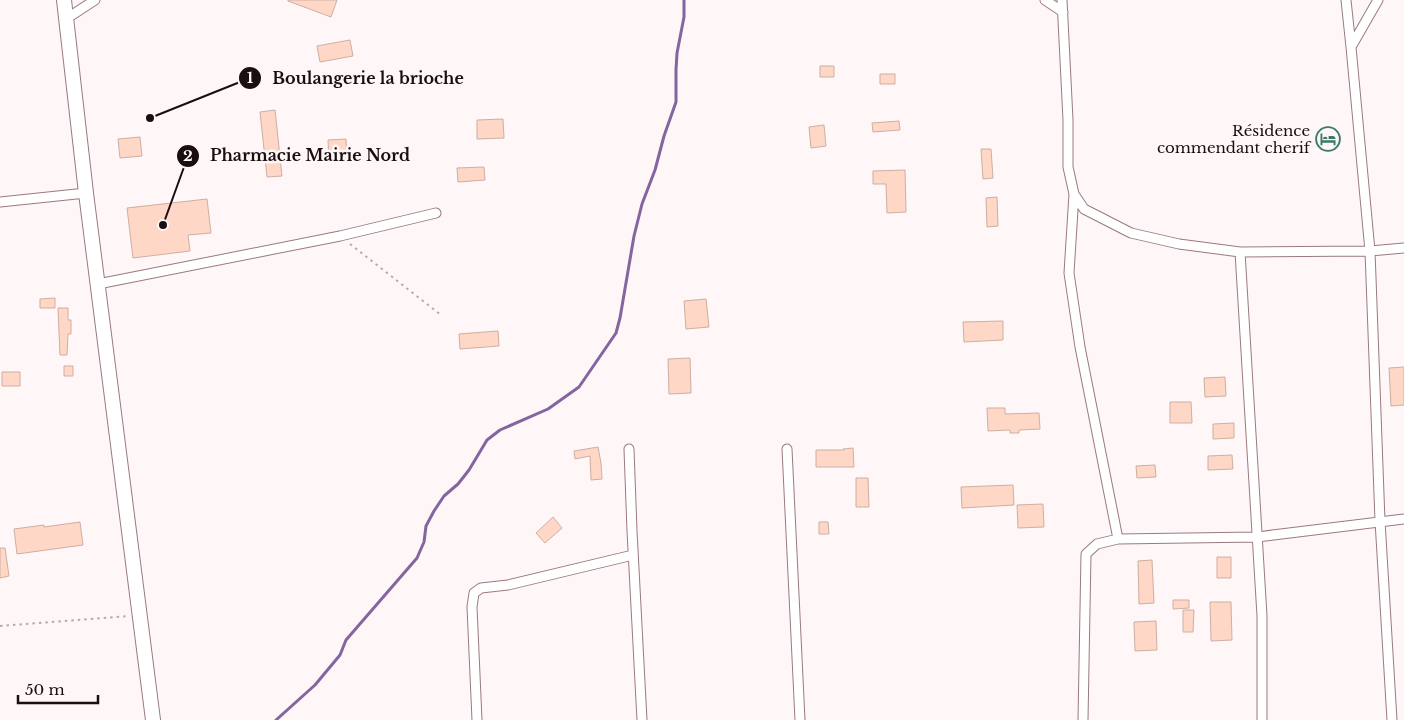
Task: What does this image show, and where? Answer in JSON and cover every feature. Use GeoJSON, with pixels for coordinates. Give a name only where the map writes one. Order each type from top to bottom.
{"type":"FeatureCollection","features":[{"type":"Feature","properties":{"kind":"main road"},"geometry":{"type":"LineString","coordinates":[[64,0],[86,193],[153,720]]}},
{"type":"Feature","properties":{"kind":"street"},"geometry":{"type":"LineString","coordinates":[[66,19],[95,0]]}},
{"type":"Feature","properties":{"kind":"street"},"geometry":{"type":"LineString","coordinates":[[1045,0],[1063,12]]}},
{"type":"Feature","properties":{"kind":"street"},"geometry":{"type":"LineString","coordinates":[[1062,0],[1068,120],[1068,166],[1074,194],[1069,273],[1080,347],[1118,539]]}},
{"type":"Feature","properties":{"kind":"street"},"geometry":{"type":"LineString","coordinates":[[1346,0],[1370,251],[1380,521],[1392,720]]}},
{"type":"Feature","properties":{"kind":"street"},"geometry":{"type":"LineString","coordinates":[[1351,47],[1378,0]]}},
{"type":"Feature","properties":{"kind":"street"},"geometry":{"type":"LineString","coordinates":[[0,202],[86,193]]}},
{"type":"Feature","properties":{"kind":"street"},"geometry":{"type":"LineString","coordinates":[[1074,194],[1084,209],[1131,233],[1178,244],[1240,252],[1370,251],[1404,248]]}},
{"type":"Feature","properties":{"kind":"street"},"geometry":{"type":"LineString","coordinates":[[98,284],[340,236],[436,213]]}},
{"type":"Feature","properties":{"kind":"street"},"geometry":{"type":"LineString","coordinates":[[1240,252],[1262,616],[1262,720]]}},
{"type":"Feature","properties":{"kind":"street"},"geometry":{"type":"LineString","coordinates":[[629,449],[642,720]]}},
{"type":"Feature","properties":{"kind":"street"},"geometry":{"type":"LineString","coordinates":[[787,449],[800,720]]}},
{"type":"Feature","properties":{"kind":"street"},"geometry":{"type":"LineString","coordinates":[[1083,720],[1086,554],[1097,544],[1118,539],[1258,536],[1404,519]]}},
{"type":"Feature","properties":{"kind":"street"},"geometry":{"type":"LineString","coordinates":[[476,720],[472,607],[473,596],[476,591],[481,588],[508,585],[633,555]]}},
{"type":"Feature","properties":{"kind":"path"},"geometry":{"type":"LineString","coordinates":[[340,236],[441,315]]}},
{"type":"Feature","properties":{"kind":"path"},"geometry":{"type":"LineString","coordinates":[[0,626],[140,615]]}},
{"type":"Feature","properties":{"kind":"building"},"geometry":{"type":"Polygon","coordinates":[[[288,0],[337,0],[331,17],[288,0]]]}},
{"type":"Feature","properties":{"kind":"building"},"geometry":{"type":"Polygon","coordinates":[[[350,40],[353,56],[320,62],[317,46],[350,40]]]}},
{"type":"Feature","properties":{"kind":"building"},"geometry":{"type":"Polygon","coordinates":[[[820,66],[834,66],[834,77],[820,77],[820,66]]]}},
{"type":"Feature","properties":{"kind":"building"},"geometry":{"type":"Polygon","coordinates":[[[880,74],[895,74],[895,84],[880,84],[880,74]]]}},
{"type":"Feature","properties":{"kind":"building"},"geometry":{"type":"Polygon","coordinates":[[[275,110],[282,176],[267,177],[260,112],[275,110]]]}},
{"type":"Feature","properties":{"kind":"building"},"geometry":{"type":"Polygon","coordinates":[[[503,119],[504,138],[477,139],[477,120],[503,119]]]}},
{"type":"Feature","properties":{"kind":"building"},"geometry":{"type":"Polygon","coordinates":[[[899,121],[900,130],[873,132],[872,123],[899,121]]]}},
{"type":"Feature","properties":{"kind":"building"},"geometry":{"type":"Polygon","coordinates":[[[824,125],[826,146],[811,148],[809,127],[824,125]]]}},
{"type":"Feature","properties":{"kind":"building"},"geometry":{"type":"Polygon","coordinates":[[[140,137],[142,156],[120,158],[118,139],[140,137]]]}},
{"type":"Feature","properties":{"kind":"building"},"geometry":{"type":"Polygon","coordinates":[[[346,139],[347,160],[329,161],[328,140],[346,139]]]}},
{"type":"Feature","properties":{"kind":"building"},"geometry":{"type":"Polygon","coordinates":[[[981,149],[991,149],[993,178],[983,179],[981,149]]]}},
{"type":"Feature","properties":{"kind":"building"},"geometry":{"type":"Polygon","coordinates":[[[484,167],[485,180],[458,182],[457,168],[484,167]]]}},
{"type":"Feature","properties":{"kind":"building"},"geometry":{"type":"Polygon","coordinates":[[[905,170],[906,212],[887,213],[886,184],[873,184],[873,171],[905,170]]]}},
{"type":"Feature","properties":{"kind":"building"},"geometry":{"type":"Polygon","coordinates":[[[997,197],[998,226],[987,227],[986,198],[997,197]]]}},
{"type":"Feature","properties":{"kind":"building"},"geometry":{"type":"Polygon","coordinates":[[[207,199],[211,233],[188,235],[190,251],[133,258],[127,208],[207,199]]]}},
{"type":"Feature","properties":{"kind":"building"},"geometry":{"type":"Polygon","coordinates":[[[55,298],[55,308],[40,308],[40,299],[55,298]]]}},
{"type":"Feature","properties":{"kind":"building"},"geometry":{"type":"Polygon","coordinates":[[[706,299],[709,327],[686,329],[684,301],[706,299]]]}},
{"type":"Feature","properties":{"kind":"building"},"geometry":{"type":"Polygon","coordinates":[[[58,308],[68,308],[68,320],[71,320],[71,334],[68,334],[67,355],[60,355],[58,308]]]}},
{"type":"Feature","properties":{"kind":"building"},"geometry":{"type":"Polygon","coordinates":[[[1003,321],[1003,340],[964,342],[963,322],[1003,321]]]}},
{"type":"Feature","properties":{"kind":"building"},"geometry":{"type":"Polygon","coordinates":[[[498,331],[499,346],[460,349],[459,334],[498,331]]]}},
{"type":"Feature","properties":{"kind":"building"},"geometry":{"type":"Polygon","coordinates":[[[690,358],[691,393],[669,394],[668,359],[690,358]]]}},
{"type":"Feature","properties":{"kind":"building"},"geometry":{"type":"Polygon","coordinates":[[[64,366],[73,366],[73,376],[64,376],[64,366]]]}},
{"type":"Feature","properties":{"kind":"building"},"geometry":{"type":"Polygon","coordinates":[[[1404,367],[1404,405],[1391,406],[1389,368],[1404,367]]]}},
{"type":"Feature","properties":{"kind":"building"},"geometry":{"type":"Polygon","coordinates":[[[2,372],[20,372],[20,386],[2,386],[2,372]]]}},
{"type":"Feature","properties":{"kind":"building"},"geometry":{"type":"Polygon","coordinates":[[[1225,377],[1226,396],[1205,397],[1204,378],[1225,377]]]}},
{"type":"Feature","properties":{"kind":"building"},"geometry":{"type":"Polygon","coordinates":[[[1170,402],[1191,402],[1192,423],[1170,423],[1170,402]]]}},
{"type":"Feature","properties":{"kind":"building"},"geometry":{"type":"Polygon","coordinates":[[[987,408],[1005,408],[1005,414],[1039,413],[1040,429],[1019,430],[1019,433],[1010,433],[1010,430],[988,431],[987,408]]]}},
{"type":"Feature","properties":{"kind":"building"},"geometry":{"type":"Polygon","coordinates":[[[1234,423],[1234,438],[1213,439],[1213,424],[1234,423]]]}},
{"type":"Feature","properties":{"kind":"building"},"geometry":{"type":"Polygon","coordinates":[[[598,447],[602,479],[591,480],[590,456],[575,459],[574,451],[598,447]]]}},
{"type":"Feature","properties":{"kind":"building"},"geometry":{"type":"Polygon","coordinates":[[[853,448],[854,467],[816,467],[816,450],[844,450],[853,448]]]}},
{"type":"Feature","properties":{"kind":"building"},"geometry":{"type":"Polygon","coordinates":[[[1232,455],[1233,469],[1208,470],[1208,456],[1232,455]]]}},
{"type":"Feature","properties":{"kind":"building"},"geometry":{"type":"Polygon","coordinates":[[[1155,465],[1156,477],[1137,478],[1136,466],[1155,465]]]}},
{"type":"Feature","properties":{"kind":"building"},"geometry":{"type":"Polygon","coordinates":[[[856,478],[868,478],[869,507],[856,507],[856,478]]]}},
{"type":"Feature","properties":{"kind":"building"},"geometry":{"type":"Polygon","coordinates":[[[1013,485],[1014,505],[962,508],[961,487],[1013,485]]]}},
{"type":"Feature","properties":{"kind":"building"},"geometry":{"type":"Polygon","coordinates":[[[1043,504],[1044,527],[1018,528],[1017,505],[1043,504]]]}},
{"type":"Feature","properties":{"kind":"building"},"geometry":{"type":"Polygon","coordinates":[[[553,517],[562,528],[545,543],[536,533],[553,517]]]}},
{"type":"Feature","properties":{"kind":"building"},"geometry":{"type":"Polygon","coordinates":[[[80,522],[83,545],[17,554],[14,529],[80,522]]]}},
{"type":"Feature","properties":{"kind":"building"},"geometry":{"type":"Polygon","coordinates":[[[819,522],[828,522],[829,534],[819,534],[819,522]]]}},
{"type":"Feature","properties":{"kind":"building"},"geometry":{"type":"Polygon","coordinates":[[[0,548],[5,548],[9,576],[0,578],[0,548]]]}},
{"type":"Feature","properties":{"kind":"building"},"geometry":{"type":"Polygon","coordinates":[[[1217,557],[1231,557],[1231,578],[1217,578],[1217,557]]]}},
{"type":"Feature","properties":{"kind":"building"},"geometry":{"type":"Polygon","coordinates":[[[1152,560],[1154,603],[1139,604],[1138,561],[1152,560]]]}},
{"type":"Feature","properties":{"kind":"building"},"geometry":{"type":"Polygon","coordinates":[[[1173,600],[1189,600],[1189,608],[1173,609],[1173,600]]]}},
{"type":"Feature","properties":{"kind":"building"},"geometry":{"type":"Polygon","coordinates":[[[1210,602],[1231,602],[1232,640],[1211,641],[1210,602]]]}},
{"type":"Feature","properties":{"kind":"building"},"geometry":{"type":"Polygon","coordinates":[[[1183,610],[1194,610],[1193,632],[1183,632],[1183,610]]]}},
{"type":"Feature","properties":{"kind":"building"},"geometry":{"type":"Polygon","coordinates":[[[1156,621],[1157,650],[1135,651],[1134,622],[1156,621]]]}},
{"type":"Feature","properties":{"kind":"waterway"},"geometry":{"type":"LineString","coordinates":[[276,720],[315,685],[340,655],[346,640],[417,558],[424,542],[426,526],[434,511],[444,496],[458,484],[469,470],[487,440],[500,430],[548,409],[579,387],[616,333],[634,236],[642,204],[655,170],[676,102],[677,53],[684,17],[684,0]]}},
{"type":"Feature","properties":{"kind":"place","name":"Boulangerie la brioche"},"geometry":{"type":"Point","coordinates":[150,118]}},
{"type":"Feature","properties":{"kind":"place","name":"Résidence commendant cherif"},"geometry":{"type":"Point","coordinates":[1328,139]}},
{"type":"Feature","properties":{"kind":"place","name":"Pharmacie Mairie Nord"},"geometry":{"type":"Point","coordinates":[163,225]}}]}
